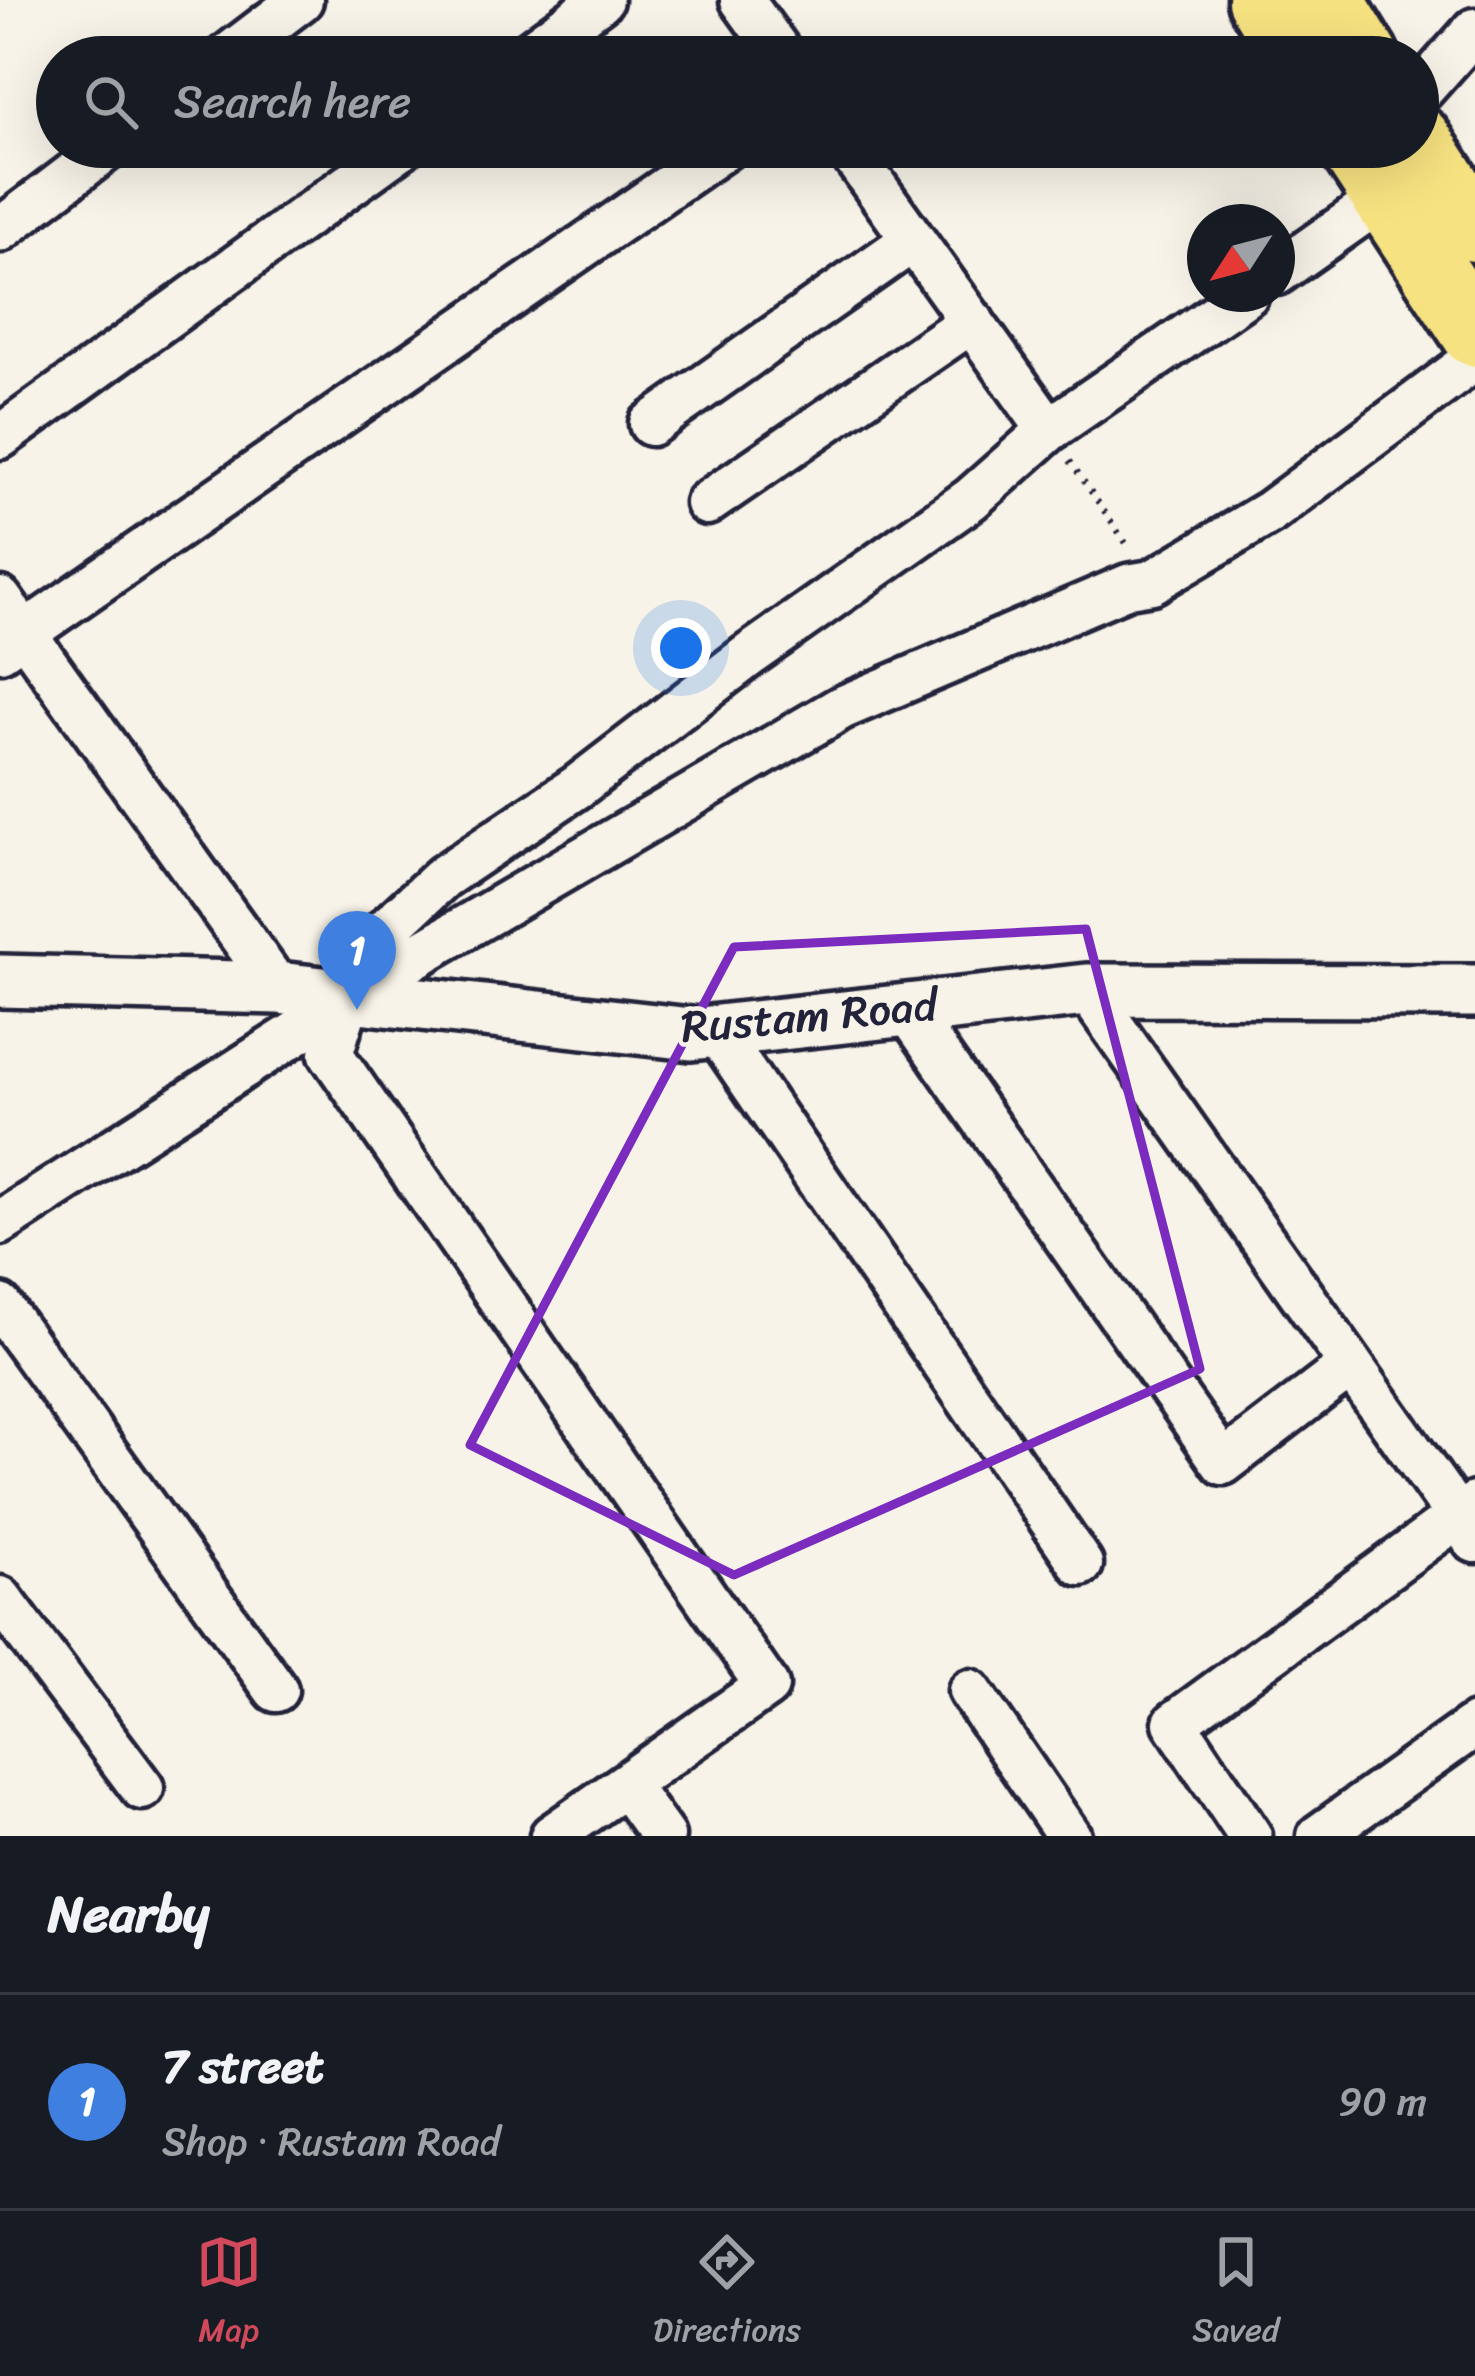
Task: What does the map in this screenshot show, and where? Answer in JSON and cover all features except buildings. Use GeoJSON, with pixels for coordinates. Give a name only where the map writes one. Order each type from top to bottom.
{"type":"FeatureCollection","features":[{"type":"Feature","properties":{"kind":"main road"},"geometry":{"type":"LineString","coordinates":[[1261,0],[1283,36]]}},
{"type":"Feature","properties":{"kind":"main road"},"geometry":{"type":"LineString","coordinates":[[1330,0],[1352,36]]}},
{"type":"Feature","properties":{"kind":"main road"},"geometry":{"type":"LineString","coordinates":[[1436,168],[1475,227]]}},
{"type":"Feature","properties":{"kind":"main road"},"geometry":{"type":"LineString","coordinates":[[1369,172],[1475,333]]}},
{"type":"Feature","properties":{"kind":"street"},"geometry":{"type":"LineString","coordinates":[[254,36],[301,0]]}},
{"type":"Feature","properties":{"kind":"street"},"geometry":{"type":"LineString","coordinates":[[553,36],[602,0]]}},
{"type":"Feature","properties":{"kind":"street"},"geometry":{"type":"LineString","coordinates":[[742,0],[768,36]]}},
{"type":"Feature","properties":{"kind":"street"},"geometry":{"type":"LineString","coordinates":[[1439,70],[1475,30]]}},
{"type":"Feature","properties":{"kind":"street"},"geometry":{"type":"LineString","coordinates":[[0,230],[81,168]]}},
{"type":"Feature","properties":{"kind":"street"},"geometry":{"type":"LineString","coordinates":[[0,437],[373,168]]}},
{"type":"Feature","properties":{"kind":"street"},"geometry":{"type":"LineString","coordinates":[[13,641],[696,168]]}},
{"type":"Feature","properties":{"kind":"street"},"geometry":{"type":"LineString","coordinates":[[862,168],[1049,430]]}},
{"type":"Feature","properties":{"kind":"street"},"geometry":{"type":"LineString","coordinates":[[1295,253],[1369,172]]}},
{"type":"Feature","properties":{"kind":"street"},"geometry":{"type":"LineString","coordinates":[[651,424],[913,240]]}},
{"type":"Feature","properties":{"kind":"street"},"geometry":{"type":"LineString","coordinates":[[552,1836],[767,1686],[332,1054],[350,998],[376,939],[443,877],[577,787],[748,656],[971,499],[1049,430],[1221,312]]}},
{"type":"Feature","properties":{"kind":"street"},"geometry":{"type":"LineString","coordinates":[[707,503],[972,321]]}},
{"type":"Feature","properties":{"kind":"street"},"geometry":{"type":"LineString","coordinates":[[0,1222],[350,998],[842,708],[1128,586],[1152,582],[1270,512],[1475,359]]}},
{"type":"Feature","properties":{"kind":"street"},"geometry":{"type":"LineString","coordinates":[[0,599],[13,641],[278,988]]}},
{"type":"Feature","properties":{"kind":"street","name":"Rustam Road"},"geometry":{"type":"LineString","coordinates":[[0,981],[278,988],[691,1034],[1087,990],[1475,991]]}},
{"type":"Feature","properties":{"kind":"street"},"geometry":{"type":"LineString","coordinates":[[1087,990],[1469,1520],[1175,1724],[1250,1836]]}},
{"type":"Feature","properties":{"kind":"street"},"geometry":{"type":"LineString","coordinates":[[905,1007],[1223,1463],[1342,1372]]}},
{"type":"Feature","properties":{"kind":"street"},"geometry":{"type":"LineString","coordinates":[[716,1031],[1082,1564]]}},
{"type":"Feature","properties":{"kind":"street"},"geometry":{"type":"LineString","coordinates":[[0,1306],[277,1690]]}},
{"type":"Feature","properties":{"kind":"street"},"geometry":{"type":"LineString","coordinates":[[0,1598],[142,1788]]}},
{"type":"Feature","properties":{"kind":"street"},"geometry":{"type":"LineString","coordinates":[[970,1690],[1069,1836]]}},
{"type":"Feature","properties":{"kind":"street"},"geometry":{"type":"LineString","coordinates":[[1319,1836],[1475,1725]]}},
{"type":"Feature","properties":{"kind":"street"},"geometry":{"type":"LineString","coordinates":[[627,1786],[663,1836]]}},
{"type":"Feature","properties":{"kind":"path"},"geometry":{"type":"LineString","coordinates":[[1049,430],[1152,582]]}},
{"type":"Feature","properties":{"kind":"highlighted area"},"geometry":{"type":"Polygon","coordinates":[[[1086,929],[1200,1369],[734,1575],[470,1445],[734,947],[1086,929]]]}},
{"type":"Feature","properties":{"kind":"place","name":"7 street"},"geometry":{"type":"Point","coordinates":[357,1010]}}]}
